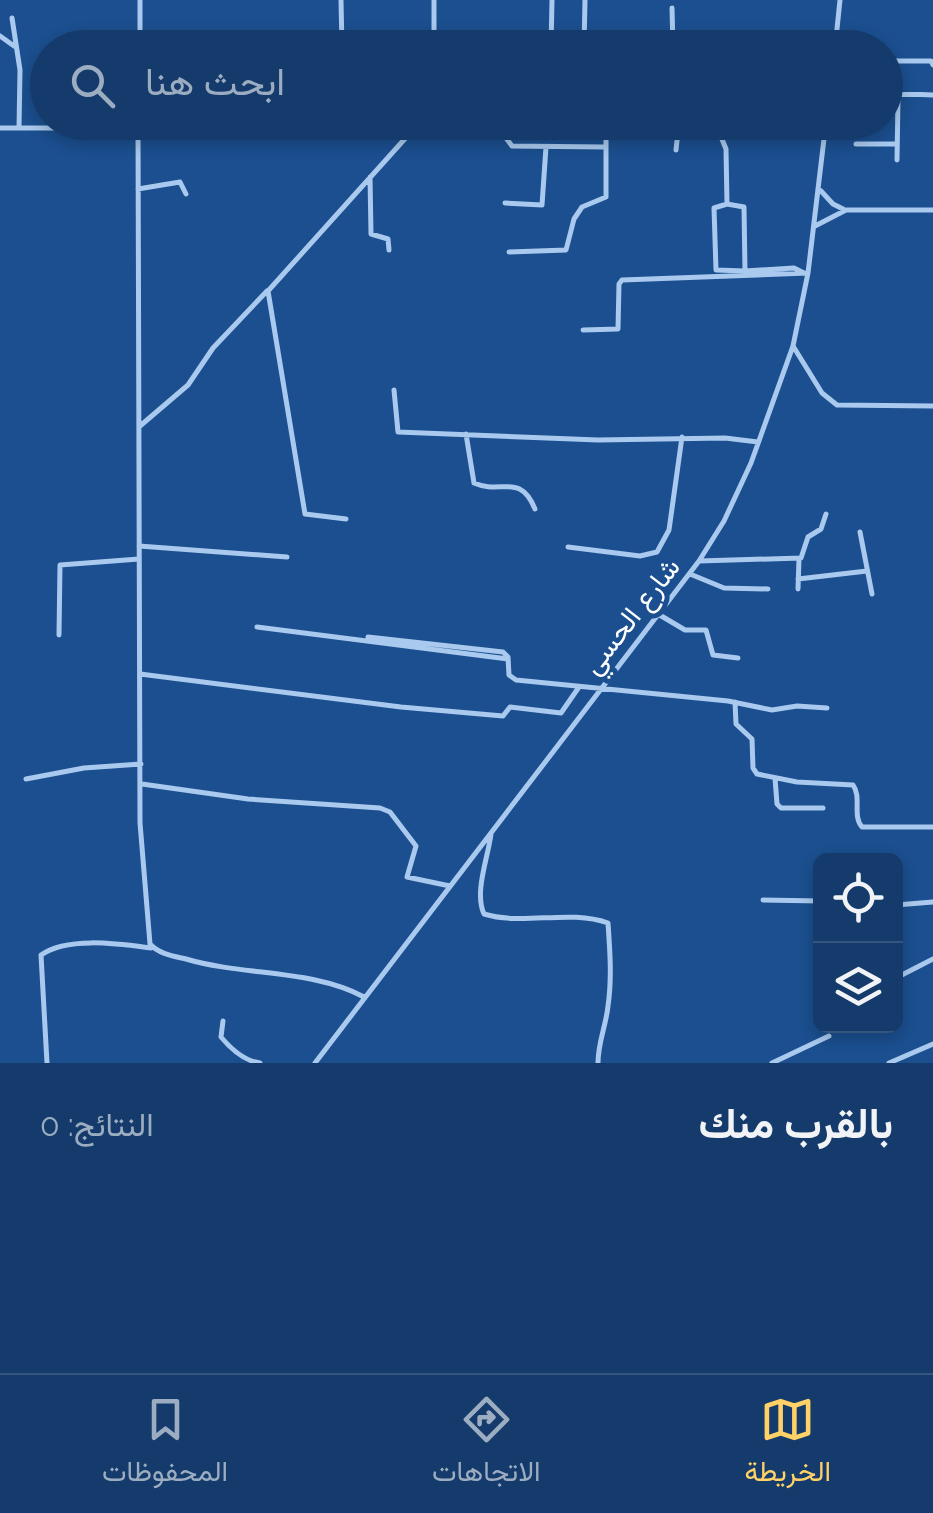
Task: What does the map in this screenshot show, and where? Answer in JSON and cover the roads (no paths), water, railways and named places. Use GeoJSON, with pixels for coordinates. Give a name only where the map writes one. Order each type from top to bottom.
{"type":"FeatureCollection","features":[{"type":"Feature","properties":{"kind":"street"},"geometry":{"type":"LineString","coordinates":[[140,0],[140,30]]}},
{"type":"Feature","properties":{"kind":"street"},"geometry":{"type":"LineString","coordinates":[[341,0],[342,30]]}},
{"type":"Feature","properties":{"kind":"street"},"geometry":{"type":"LineString","coordinates":[[434,0],[434,30]]}},
{"type":"Feature","properties":{"kind":"street"},"geometry":{"type":"LineString","coordinates":[[552,0],[552,30]]}},
{"type":"Feature","properties":{"kind":"street"},"geometry":{"type":"LineString","coordinates":[[584,30],[585,0]]}},
{"type":"Feature","properties":{"kind":"street"},"geometry":{"type":"LineString","coordinates":[[837,30],[840,0]]}},
{"type":"Feature","properties":{"kind":"street"},"geometry":{"type":"LineString","coordinates":[[672,8],[673,30]]}},
{"type":"Feature","properties":{"kind":"street"},"geometry":{"type":"LineString","coordinates":[[12,18],[20,70],[20,128]]}},
{"type":"Feature","properties":{"kind":"street"},"geometry":{"type":"LineString","coordinates":[[0,36],[14,47]]}},
{"type":"Feature","properties":{"kind":"street"},"geometry":{"type":"LineString","coordinates":[[903,61],[931,61],[933,65]]}},
{"type":"Feature","properties":{"kind":"street"},"geometry":{"type":"LineString","coordinates":[[903,94],[933,94]]}},
{"type":"Feature","properties":{"kind":"street"},"geometry":{"type":"LineString","coordinates":[[0,128],[30,128]]}},
{"type":"Feature","properties":{"kind":"street"},"geometry":{"type":"LineString","coordinates":[[138,140],[140,823],[152,948]]}},
{"type":"Feature","properties":{"kind":"street"},"geometry":{"type":"LineString","coordinates":[[140,426],[188,385],[213,348],[404,140]]}},
{"type":"Feature","properties":{"kind":"street"},"geometry":{"type":"LineString","coordinates":[[508,140],[512,146],[604,148]]}},
{"type":"Feature","properties":{"kind":"street"},"geometry":{"type":"LineString","coordinates":[[509,252],[566,250],[574,218],[582,208],[606,197],[605,140]]}},
{"type":"Feature","properties":{"kind":"street"},"geometry":{"type":"LineString","coordinates":[[676,150],[677,140]]}},
{"type":"Feature","properties":{"kind":"street"},"geometry":{"type":"LineString","coordinates":[[722,140],[726,149],[727,204]]}},
{"type":"Feature","properties":{"kind":"street","name":"شارع الحسي"},"geometry":{"type":"LineString","coordinates":[[315,1063],[690,574],[724,521],[758,442],[802,313],[824,140]]}},
{"type":"Feature","properties":{"kind":"street"},"geometry":{"type":"LineString","coordinates":[[897,160],[898,140]]}},
{"type":"Feature","properties":{"kind":"street"},"geometry":{"type":"LineString","coordinates":[[856,144],[898,144]]}},
{"type":"Feature","properties":{"kind":"street"},"geometry":{"type":"LineString","coordinates":[[505,203],[542,206],[546,147]]}},
{"type":"Feature","properties":{"kind":"street"},"geometry":{"type":"LineString","coordinates":[[370,177],[371,234],[388,239],[389,250]]}},
{"type":"Feature","properties":{"kind":"street"},"geometry":{"type":"LineString","coordinates":[[138,188],[180,182],[186,194]]}},
{"type":"Feature","properties":{"kind":"street"},"geometry":{"type":"LineString","coordinates":[[819,188],[833,204],[846,210],[933,210]]}},
{"type":"Feature","properties":{"kind":"street"},"geometry":{"type":"LineString","coordinates":[[745,271],[744,207],[716,206],[716,270],[729,273],[806,273]]}},
{"type":"Feature","properties":{"kind":"street"},"geometry":{"type":"LineString","coordinates":[[815,226],[846,210]]}},
{"type":"Feature","properties":{"kind":"street"},"geometry":{"type":"LineString","coordinates":[[583,330],[618,329],[622,280],[794,268],[806,273]]}},
{"type":"Feature","properties":{"kind":"street"},"geometry":{"type":"LineString","coordinates":[[268,291],[305,514],[346,519]]}},
{"type":"Feature","properties":{"kind":"street"},"geometry":{"type":"LineString","coordinates":[[792,346],[822,393],[838,406],[933,406]]}},
{"type":"Feature","properties":{"kind":"street"},"geometry":{"type":"LineString","coordinates":[[394,390],[396,431],[758,442]]}},
{"type":"Feature","properties":{"kind":"street"},"geometry":{"type":"LineString","coordinates":[[466,434],[474,483],[488,488],[516,487],[530,496],[535,510]]}},
{"type":"Feature","properties":{"kind":"street"},"geometry":{"type":"LineString","coordinates":[[568,547],[640,556],[657,552],[673,510],[682,437]]}},
{"type":"Feature","properties":{"kind":"street"},"geometry":{"type":"LineString","coordinates":[[699,561],[799,559],[808,537],[822,529],[826,514]]}},
{"type":"Feature","properties":{"kind":"street"},"geometry":{"type":"LineString","coordinates":[[860,532],[872,594]]}},
{"type":"Feature","properties":{"kind":"street"},"geometry":{"type":"LineString","coordinates":[[139,546],[287,558]]}},
{"type":"Feature","properties":{"kind":"street"},"geometry":{"type":"LineString","coordinates":[[59,635],[60,565],[140,559]]}},
{"type":"Feature","properties":{"kind":"street"},"geometry":{"type":"LineString","coordinates":[[798,589],[799,559]]}},
{"type":"Feature","properties":{"kind":"street"},"geometry":{"type":"LineString","coordinates":[[798,579],[866,570]]}},
{"type":"Feature","properties":{"kind":"street"},"geometry":{"type":"LineString","coordinates":[[690,574],[724,588],[768,589]]}},
{"type":"Feature","properties":{"kind":"street"},"geometry":{"type":"LineString","coordinates":[[658,614],[686,630],[706,630],[712,655],[738,658]]}},
{"type":"Feature","properties":{"kind":"street"},"geometry":{"type":"LineString","coordinates":[[256,627],[508,659]]}},
{"type":"Feature","properties":{"kind":"street"},"geometry":{"type":"LineString","coordinates":[[368,637],[503,652],[508,659],[509,675],[516,680],[735,702],[772,710],[798,706],[828,708]]}},
{"type":"Feature","properties":{"kind":"street"},"geometry":{"type":"LineString","coordinates":[[140,674],[503,716],[510,707],[560,714],[579,687]]}},
{"type":"Feature","properties":{"kind":"street"},"geometry":{"type":"LineString","coordinates":[[735,702],[737,726],[752,739],[754,772],[853,786],[862,827],[933,827]]}},
{"type":"Feature","properties":{"kind":"street"},"geometry":{"type":"LineString","coordinates":[[26,779],[84,768],[141,764]]}},
{"type":"Feature","properties":{"kind":"street"},"geometry":{"type":"LineString","coordinates":[[776,778],[779,806],[823,808]]}},
{"type":"Feature","properties":{"kind":"street"},"geometry":{"type":"LineString","coordinates":[[141,784],[248,800],[380,808],[390,812],[416,846],[406,877],[450,886]]}},
{"type":"Feature","properties":{"kind":"street"},"geometry":{"type":"LineString","coordinates":[[491,831],[480,906],[484,914],[560,916],[608,923],[610,995],[598,1063]]}},
{"type":"Feature","properties":{"kind":"street"},"geometry":{"type":"LineString","coordinates":[[764,900],[813,900]]}},
{"type":"Feature","properties":{"kind":"street"},"geometry":{"type":"LineString","coordinates":[[903,904],[933,902]]}},
{"type":"Feature","properties":{"kind":"street"},"geometry":{"type":"LineString","coordinates":[[46,1063],[40,955],[46,950],[88,943],[152,948],[214,968],[300,977],[364,997]]}},
{"type":"Feature","properties":{"kind":"street"},"geometry":{"type":"LineString","coordinates":[[903,974],[933,959]]}},
{"type":"Feature","properties":{"kind":"street"},"geometry":{"type":"LineString","coordinates":[[223,1022],[221,1038],[246,1060],[260,1063]]}},
{"type":"Feature","properties":{"kind":"street"},"geometry":{"type":"LineString","coordinates":[[772,1063],[829,1036]]}},
{"type":"Feature","properties":{"kind":"street"},"geometry":{"type":"LineString","coordinates":[[890,1063],[933,1044]]}}]}
